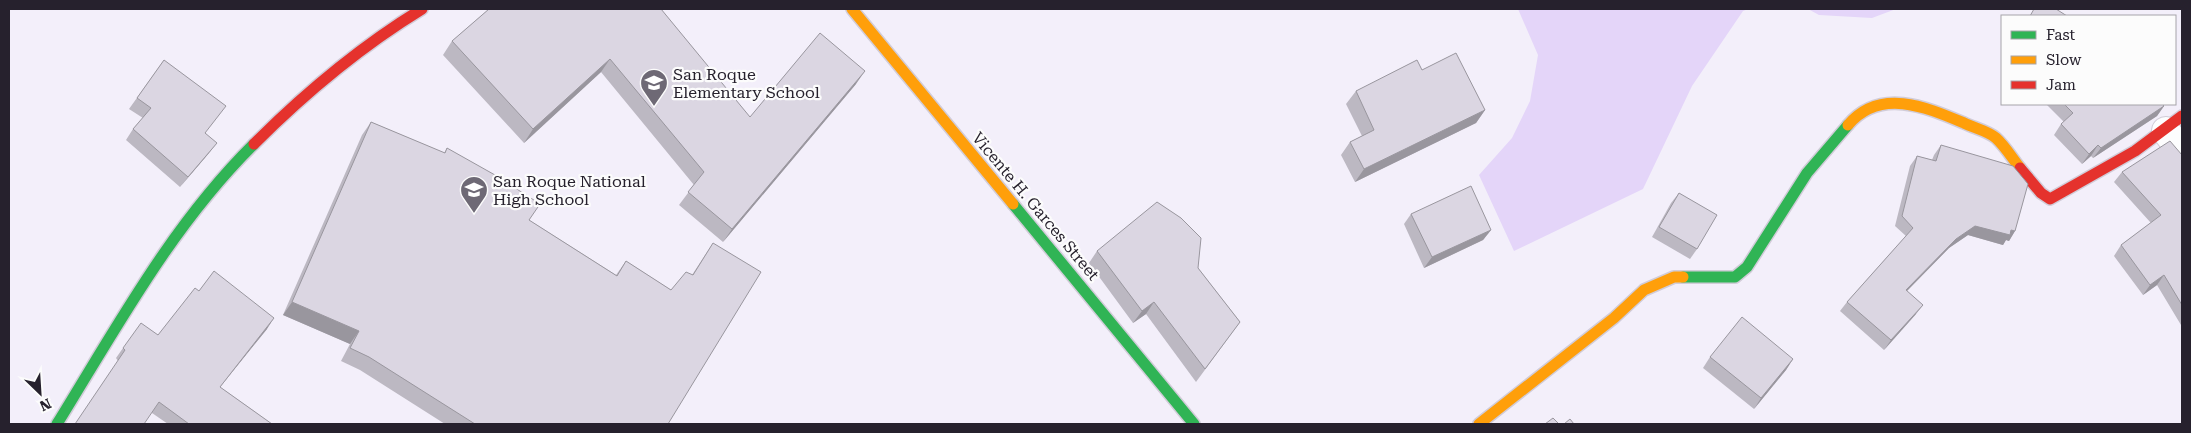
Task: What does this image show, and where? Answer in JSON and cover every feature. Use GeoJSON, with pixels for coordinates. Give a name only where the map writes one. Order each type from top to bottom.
{"type":"FeatureCollection","features":[{"type":"Feature","properties":{"kind":"street"},"geometry":{"type":"LineString","coordinates":[[57,424],[105,344],[162,257],[220,178],[288,109],[357,51],[422,9]]}},
{"type":"Feature","properties":{"kind":"street","name":"Vicente H. Garces Street"},"geometry":{"type":"LineString","coordinates":[[852,9],[1194,424]]}},
{"type":"Feature","properties":{"kind":"street"},"geometry":{"type":"LineString","coordinates":[[1479,424],[1614,318],[1644,290],[1674,277],[1735,277],[1747,267],[1807,173],[1855,117],[1877,104],[1901,103],[1936,111],[1996,137],[2041,193],[2050,199],[2114,166],[2174,123],[2182,152]]}},
{"type":"Feature","properties":{"kind":"shaded area"},"geometry":{"type":"Polygon","coordinates":[[[1518,9],[1748,9],[1743,11],[1692,86],[1643,189],[1514,251],[1479,175],[1512,138],[1530,101],[1538,55],[1518,9]]]}},
{"type":"Feature","properties":{"kind":"shaded area"},"geometry":{"type":"Polygon","coordinates":[[[1808,9],[1896,9],[1872,18],[1819,15],[1808,9]]]}},
{"type":"Feature","properties":{"kind":"building"},"geometry":{"type":"Polygon","coordinates":[[[489,9],[661,9],[750,117],[820,33],[865,71],[732,229],[688,192],[704,172],[610,59],[533,129],[452,41],[489,9]]]}},
{"type":"Feature","properties":{"kind":"building"},"geometry":{"type":"Polygon","coordinates":[[[2034,9],[2056,9],[2065,15],[2031,15],[2034,9]]]}},
{"type":"Feature","properties":{"kind":"building"},"geometry":{"type":"Polygon","coordinates":[[[1456,53],[1485,110],[1364,169],[1350,142],[1374,130],[1356,91],[1417,60],[1422,70],[1456,53]]]}},
{"type":"Feature","properties":{"kind":"building"},"geometry":{"type":"Polygon","coordinates":[[[164,60],[226,106],[205,133],[217,143],[188,177],[133,129],[151,108],[137,98],[164,60]]]}},
{"type":"Feature","properties":{"kind":"building"},"geometry":{"type":"Polygon","coordinates":[[[2065,105],[2164,106],[2101,148],[2098,145],[2089,154],[2061,124],[2073,113],[2065,105]]]}},
{"type":"Feature","properties":{"kind":"building","name":"San Roque National High School"},"geometry":{"type":"Polygon","coordinates":[[[371,122],[445,153],[447,148],[495,175],[540,204],[529,220],[617,276],[626,261],[671,290],[686,272],[693,275],[713,243],[761,272],[668,424],[475,424],[369,357],[350,348],[359,331],[292,302],[371,122]]]}},
{"type":"Feature","properties":{"kind":"building"},"geometry":{"type":"Polygon","coordinates":[[[2170,141],[2182,155],[2182,305],[2164,275],[2150,285],[2121,245],[2161,215],[2122,172],[2170,141]]]}},
{"type":"Feature","properties":{"kind":"building"},"geometry":{"type":"Polygon","coordinates":[[[1941,145],[2013,166],[2028,184],[2015,231],[2011,230],[2010,235],[1975,226],[1956,239],[1906,290],[1923,305],[1891,340],[1847,302],[1913,228],[1902,216],[1917,156],[1936,161],[1941,145]]]}},
{"type":"Feature","properties":{"kind":"building"},"geometry":{"type":"Polygon","coordinates":[[[1471,186],[1491,230],[1432,257],[1411,214],[1471,186]]]}},
{"type":"Feature","properties":{"kind":"building"},"geometry":{"type":"Polygon","coordinates":[[[1679,193],[1717,215],[1697,249],[1659,227],[1679,193]]]}},
{"type":"Feature","properties":{"kind":"building"},"geometry":{"type":"Polygon","coordinates":[[[1157,202],[1181,218],[1201,238],[1198,268],[1240,322],[1205,369],[1154,302],[1142,311],[1097,251],[1157,202]]]}},
{"type":"Feature","properties":{"kind":"building"},"geometry":{"type":"Polygon","coordinates":[[[214,271],[274,318],[220,387],[272,424],[189,424],[159,402],[144,424],[75,424],[141,323],[158,335],[195,288],[199,291],[214,271]]]}},
{"type":"Feature","properties":{"kind":"building"},"geometry":{"type":"Polygon","coordinates":[[[1742,317],[1793,359],[1761,398],[1710,357],[1742,317]]]}},
{"type":"Feature","properties":{"kind":"building"},"geometry":{"type":"Polygon","coordinates":[[[1553,418],[1559,424],[1545,424],[1553,418]]]}},
{"type":"Feature","properties":{"kind":"building"},"geometry":{"type":"Polygon","coordinates":[[[1570,419],[1574,424],[1564,424],[1570,419]]]}},
{"type":"Feature","properties":{"kind":"traffic: fast"},"geometry":{"type":"LineString","coordinates":[[1683,277],[1735,277],[1747,267],[1807,173],[1848,125]]}},
{"type":"Feature","properties":{"kind":"traffic: fast"},"geometry":{"type":"LineString","coordinates":[[57,424],[124,314],[171,243],[224,175],[254,144]]}},
{"type":"Feature","properties":{"kind":"traffic: fast"},"geometry":{"type":"LineString","coordinates":[[1013,204],[1194,424]]}},
{"type":"Feature","properties":{"kind":"traffic: slow"},"geometry":{"type":"LineString","coordinates":[[852,9],[1013,204]]}},
{"type":"Feature","properties":{"kind":"traffic: slow"},"geometry":{"type":"LineString","coordinates":[[1848,125],[1861,113],[1874,106],[1889,103],[1919,107],[1985,131],[1996,138],[2020,168]]}},
{"type":"Feature","properties":{"kind":"traffic: slow"},"geometry":{"type":"LineString","coordinates":[[1479,424],[1614,318],[1644,290],[1674,277],[1683,277]]}},
{"type":"Feature","properties":{"kind":"traffic: jam"},"geometry":{"type":"LineString","coordinates":[[254,144],[293,107],[355,55],[422,9]]}},
{"type":"Feature","properties":{"kind":"traffic: jam"},"geometry":{"type":"LineString","coordinates":[[2020,168],[2041,193],[2050,199],[2135,151],[2182,116]]}},
{"type":"Feature","properties":{"kind":"place","name":"San Roque Elementary School"},"geometry":{"type":"Point","coordinates":[654,107]}},
{"type":"Feature","properties":{"kind":"place","name":"San Roque National High School"},"geometry":{"type":"Point","coordinates":[474,214]}}]}
